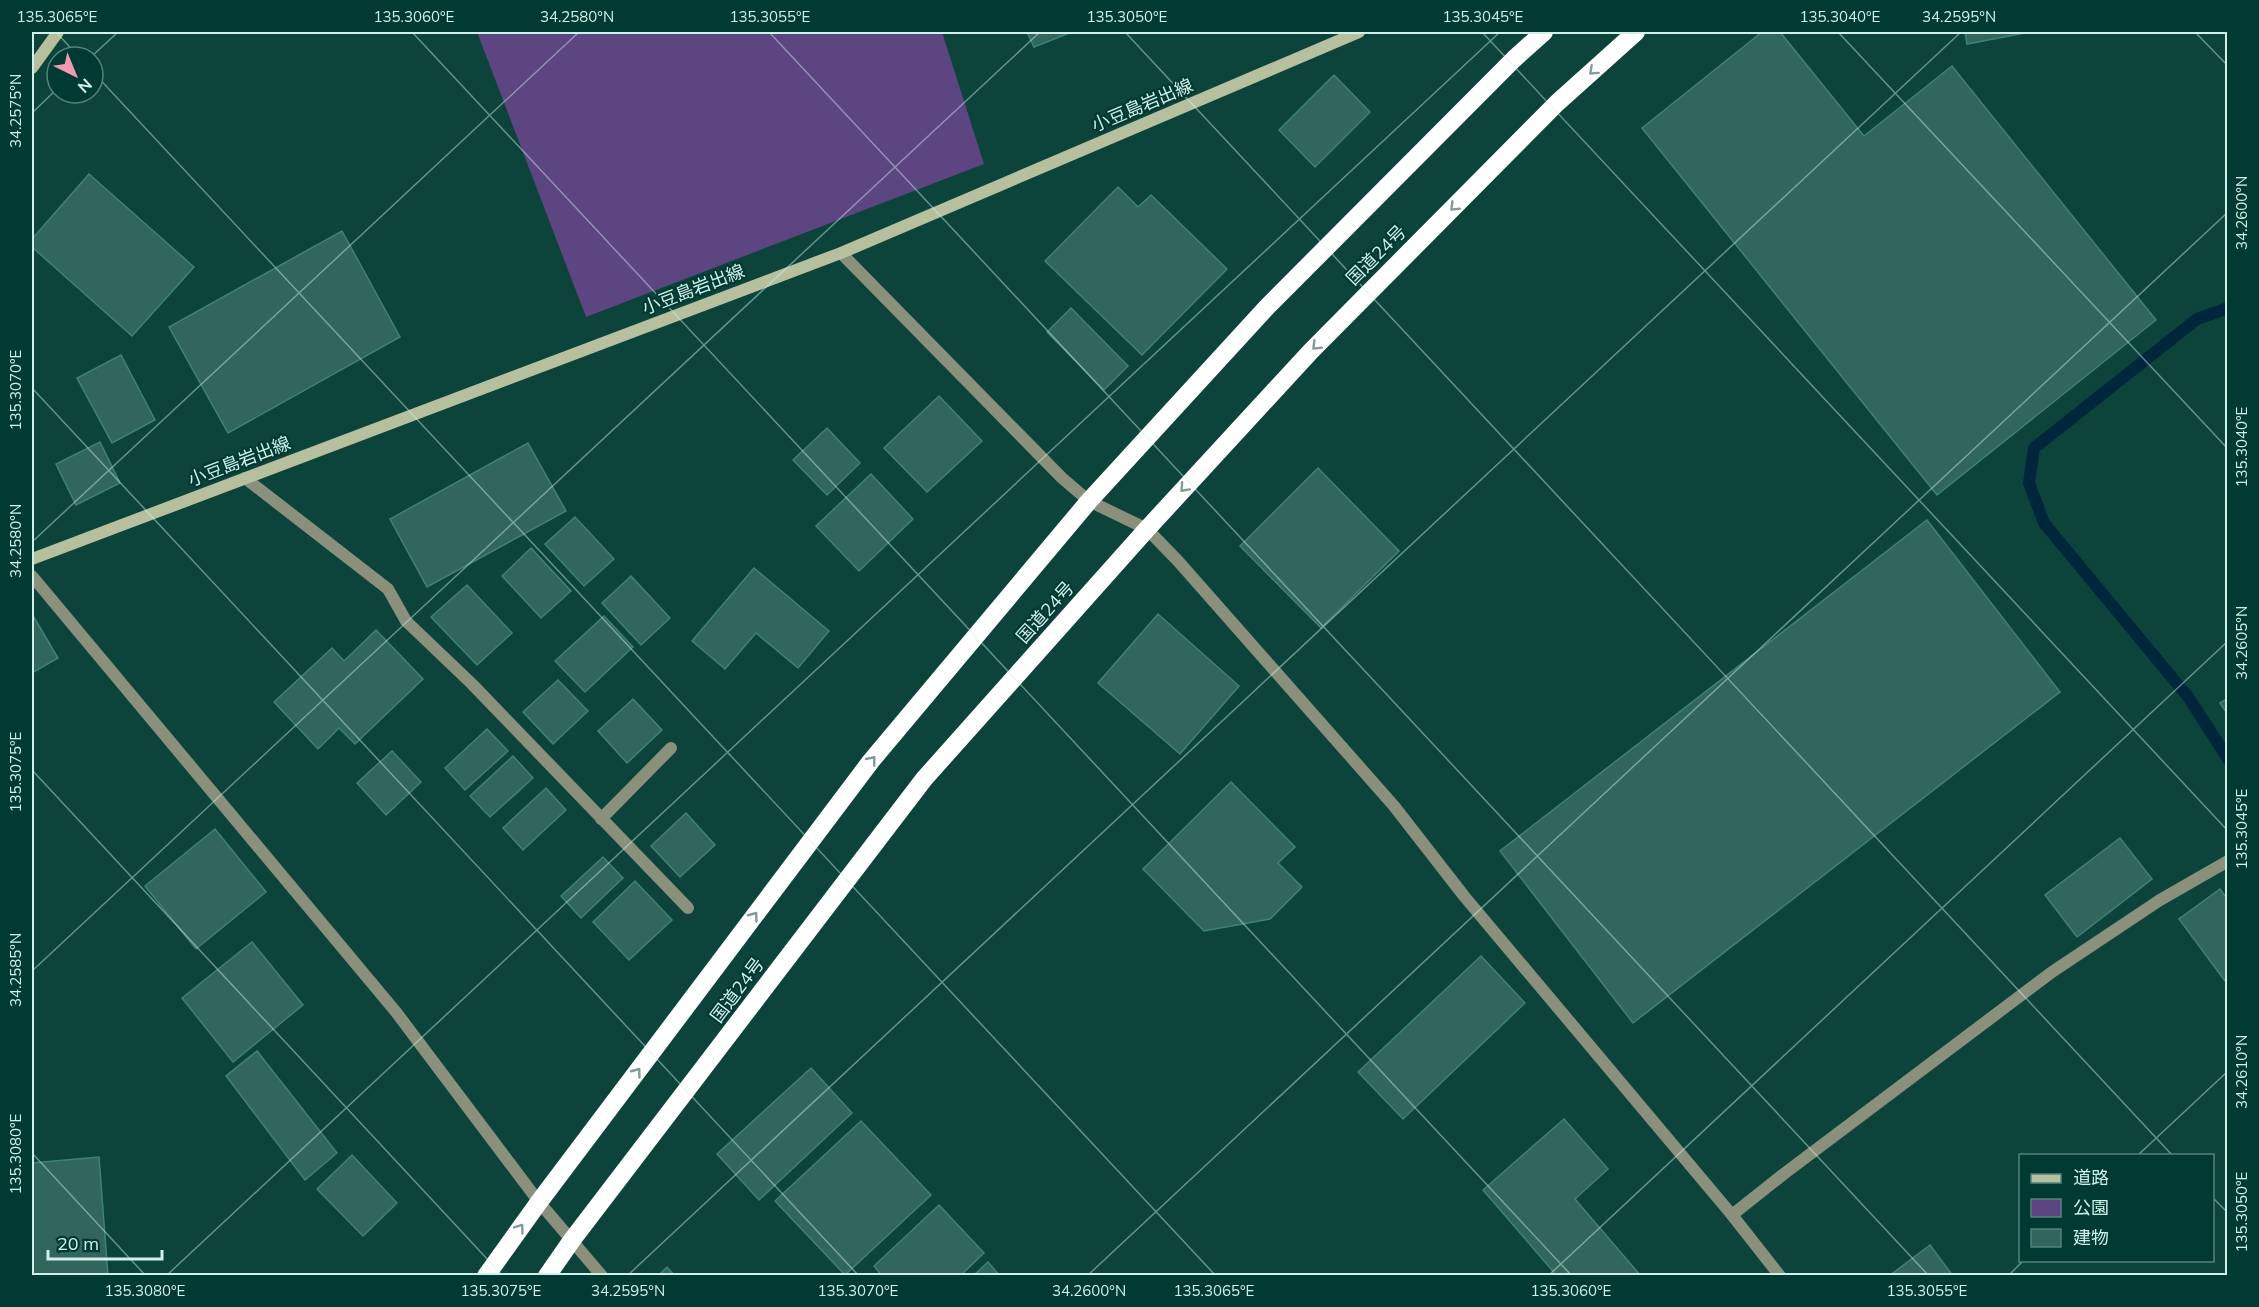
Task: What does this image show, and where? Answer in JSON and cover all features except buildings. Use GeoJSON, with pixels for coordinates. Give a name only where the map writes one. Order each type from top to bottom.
{"type":"FeatureCollection","features":[{"type":"Feature","properties":{"kind":"highway","name":"国道24号"},"geometry":{"type":"LineString","coordinates":[[486,1275],[871,761],[1089,501],[1267,307],[1514,59],[1544,32]]}},
{"type":"Feature","properties":{"kind":"highway","name":"国道24号"},"geometry":{"type":"LineString","coordinates":[[547,1275],[924,780],[1147,528],[1311,351],[1557,103],[1636,32]]}},
{"type":"Feature","properties":{"kind":"main road"},"geometry":{"type":"LineString","coordinates":[[32,68],[58,32]]}},
{"type":"Feature","properties":{"kind":"main road","name":"小豆島岩出線"},"geometry":{"type":"LineString","coordinates":[[32,558],[841,253],[1359,32]]}},
{"type":"Feature","properties":{"kind":"street"},"geometry":{"type":"LineString","coordinates":[[841,253],[1062,478],[1089,501],[1147,528],[1394,806],[1464,896],[1780,1275]]}},
{"type":"Feature","properties":{"kind":"street"},"geometry":{"type":"LineString","coordinates":[[245,478],[388,589],[406,621],[472,684],[688,908]]}},
{"type":"Feature","properties":{"kind":"street"},"geometry":{"type":"LineString","coordinates":[[32,576],[396,1012],[539,1202],[602,1275]]}},
{"type":"Feature","properties":{"kind":"street"},"geometry":{"type":"LineString","coordinates":[[602,819],[671,748]]}},
{"type":"Feature","properties":{"kind":"street"},"geometry":{"type":"LineString","coordinates":[[1732,1215],[2052,972],[2160,900],[2228,861]]}},
{"type":"Feature","properties":{"kind":"green space"},"geometry":{"type":"Polygon","coordinates":[[[477,32],[942,32],[984,164],[586,317],[477,32]]]}},
{"type":"Feature","properties":{"kind":"waterway"},"geometry":{"type":"LineString","coordinates":[[2228,308],[2197,319],[2034,448],[2029,483],[2044,523],[2189,698],[2228,759]]}}]}
